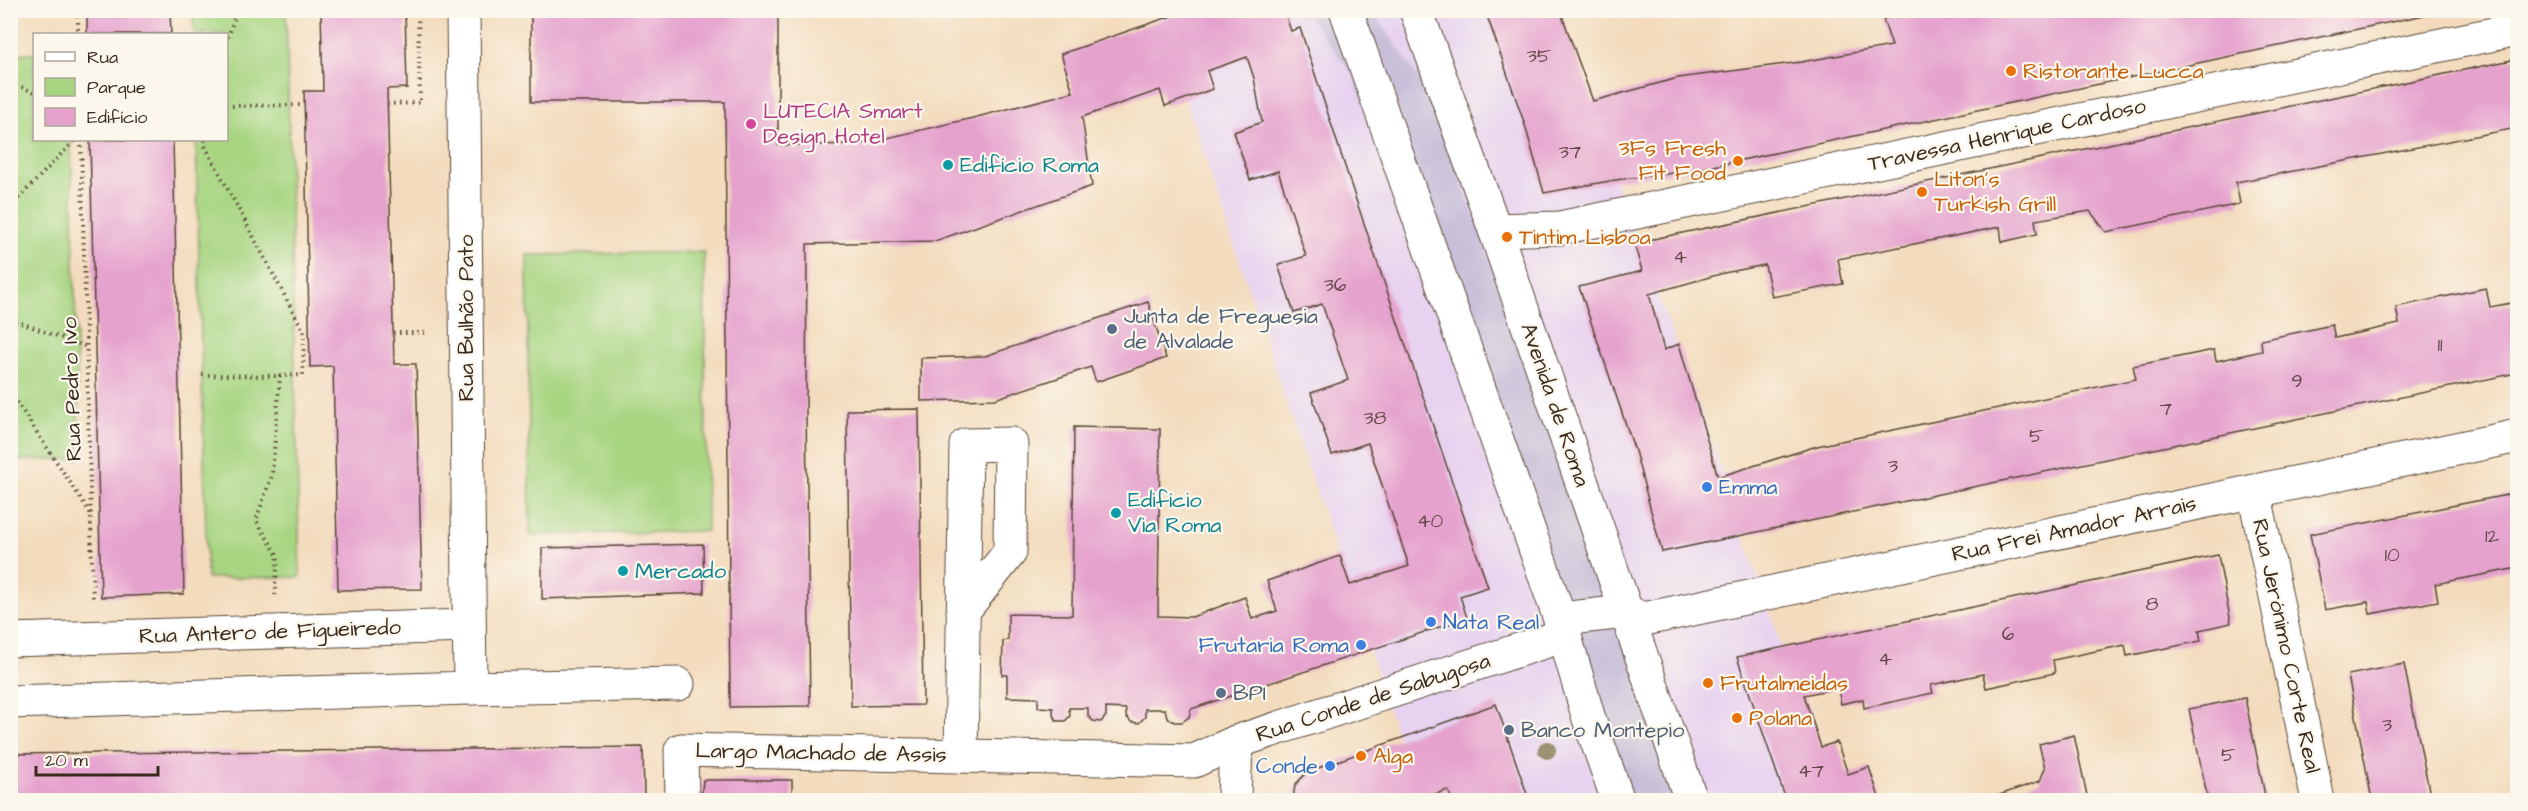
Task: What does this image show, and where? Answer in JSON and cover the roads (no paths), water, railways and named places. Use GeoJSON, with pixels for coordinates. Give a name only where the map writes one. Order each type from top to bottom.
{"type":"FeatureCollection","features":[{"type":"Feature","properties":{"kind":"street","name":"Rua Bulhão Pato"},"geometry":{"type":"LineString","coordinates":[[463,10],[468,626]]}},
{"type":"Feature","properties":{"kind":"street"},"geometry":{"type":"LineString","coordinates":[[1346,10],[1563,627],[1589,719],[1618,801]]}},
{"type":"Feature","properties":{"kind":"street","name":"Avenida de Roma"},"geometry":{"type":"LineString","coordinates":[[1416,10],[1634,617],[1691,801]]}},
{"type":"Feature","properties":{"kind":"street","name":"Travessa Henrique Cardoso"},"geometry":{"type":"LineString","coordinates":[[1495,230],[1560,228],[2517,29]]}},
{"type":"Feature","properties":{"kind":"street","name":"Rua Frei Amador Arrais"},"geometry":{"type":"LineString","coordinates":[[1563,627],[1634,617],[2517,436]]}},
{"type":"Feature","properties":{"kind":"street","name":"Rua Jerónimo Corte Real"},"geometry":{"type":"LineString","coordinates":[[2254,491],[2318,801]]}},
{"type":"Feature","properties":{"kind":"street","name":"Largo Machado de Assis"},"geometry":{"type":"LineString","coordinates":[[961,756],[963,611]]}},
{"type":"Feature","properties":{"kind":"street","name":"Rua Antero de Figueiredo"},"geometry":{"type":"LineString","coordinates":[[10,640],[468,626]]}},
{"type":"Feature","properties":{"kind":"street"},"geometry":{"type":"LineString","coordinates":[[468,626],[470,688]]}},
{"type":"Feature","properties":{"kind":"street","name":"Rua Conde de Sabugosa"},"geometry":{"type":"LineString","coordinates":[[1234,801],[1236,742],[1563,627]]}},
{"type":"Feature","properties":{"kind":"street"},"geometry":{"type":"LineString","coordinates":[[10,702],[678,684]]}},
{"type":"Feature","properties":{"kind":"street","name":"Largo Machado de Assis"},"geometry":{"type":"LineString","coordinates":[[682,801],[681,750],[1194,761],[1236,742]]}},
{"type":"Feature","properties":{"kind":"place","name":"Ristorante Lucca"},"geometry":{"type":"Point","coordinates":[2011,71]}},
{"type":"Feature","properties":{"kind":"place","name":"LUTECIA Smart Design Hotel"},"geometry":{"type":"Point","coordinates":[751,124]}},
{"type":"Feature","properties":{"kind":"place","name":"3Fs Fresh Fit Food"},"geometry":{"type":"Point","coordinates":[1738,161]}},
{"type":"Feature","properties":{"kind":"place","name":"Edifício Roma"},"geometry":{"type":"Point","coordinates":[948,165]}},
{"type":"Feature","properties":{"kind":"place","name":"Liton's Turkish Grill"},"geometry":{"type":"Point","coordinates":[1922,192]}},
{"type":"Feature","properties":{"kind":"place","name":"Tintim Lisboa"},"geometry":{"type":"Point","coordinates":[1507,237]}},
{"type":"Feature","properties":{"kind":"place","name":"Junta de Freguesia de Alvalade"},"geometry":{"type":"Point","coordinates":[1112,329]}},
{"type":"Feature","properties":{"kind":"place","name":"Emma"},"geometry":{"type":"Point","coordinates":[1707,487]}},
{"type":"Feature","properties":{"kind":"place","name":"Edifício Via Roma"},"geometry":{"type":"Point","coordinates":[1116,513]}},
{"type":"Feature","properties":{"kind":"place","name":"Mercado"},"geometry":{"type":"Point","coordinates":[623,571]}},
{"type":"Feature","properties":{"kind":"place","name":"Nata Real"},"geometry":{"type":"Point","coordinates":[1431,622]}},
{"type":"Feature","properties":{"kind":"place","name":"Frutaria Roma"},"geometry":{"type":"Point","coordinates":[1361,645]}},
{"type":"Feature","properties":{"kind":"place","name":"Frutalmeidas"},"geometry":{"type":"Point","coordinates":[1708,683]}},
{"type":"Feature","properties":{"kind":"place","name":"BPI"},"geometry":{"type":"Point","coordinates":[1221,693]}},
{"type":"Feature","properties":{"kind":"place","name":"Polana"},"geometry":{"type":"Point","coordinates":[1737,718]}},
{"type":"Feature","properties":{"kind":"place","name":"Banco Montepio"},"geometry":{"type":"Point","coordinates":[1509,730]}},
{"type":"Feature","properties":{"kind":"place","name":"Alga"},"geometry":{"type":"Point","coordinates":[1361,756]}},
{"type":"Feature","properties":{"kind":"place","name":"Conde"},"geometry":{"type":"Point","coordinates":[1330,766]}}]}
